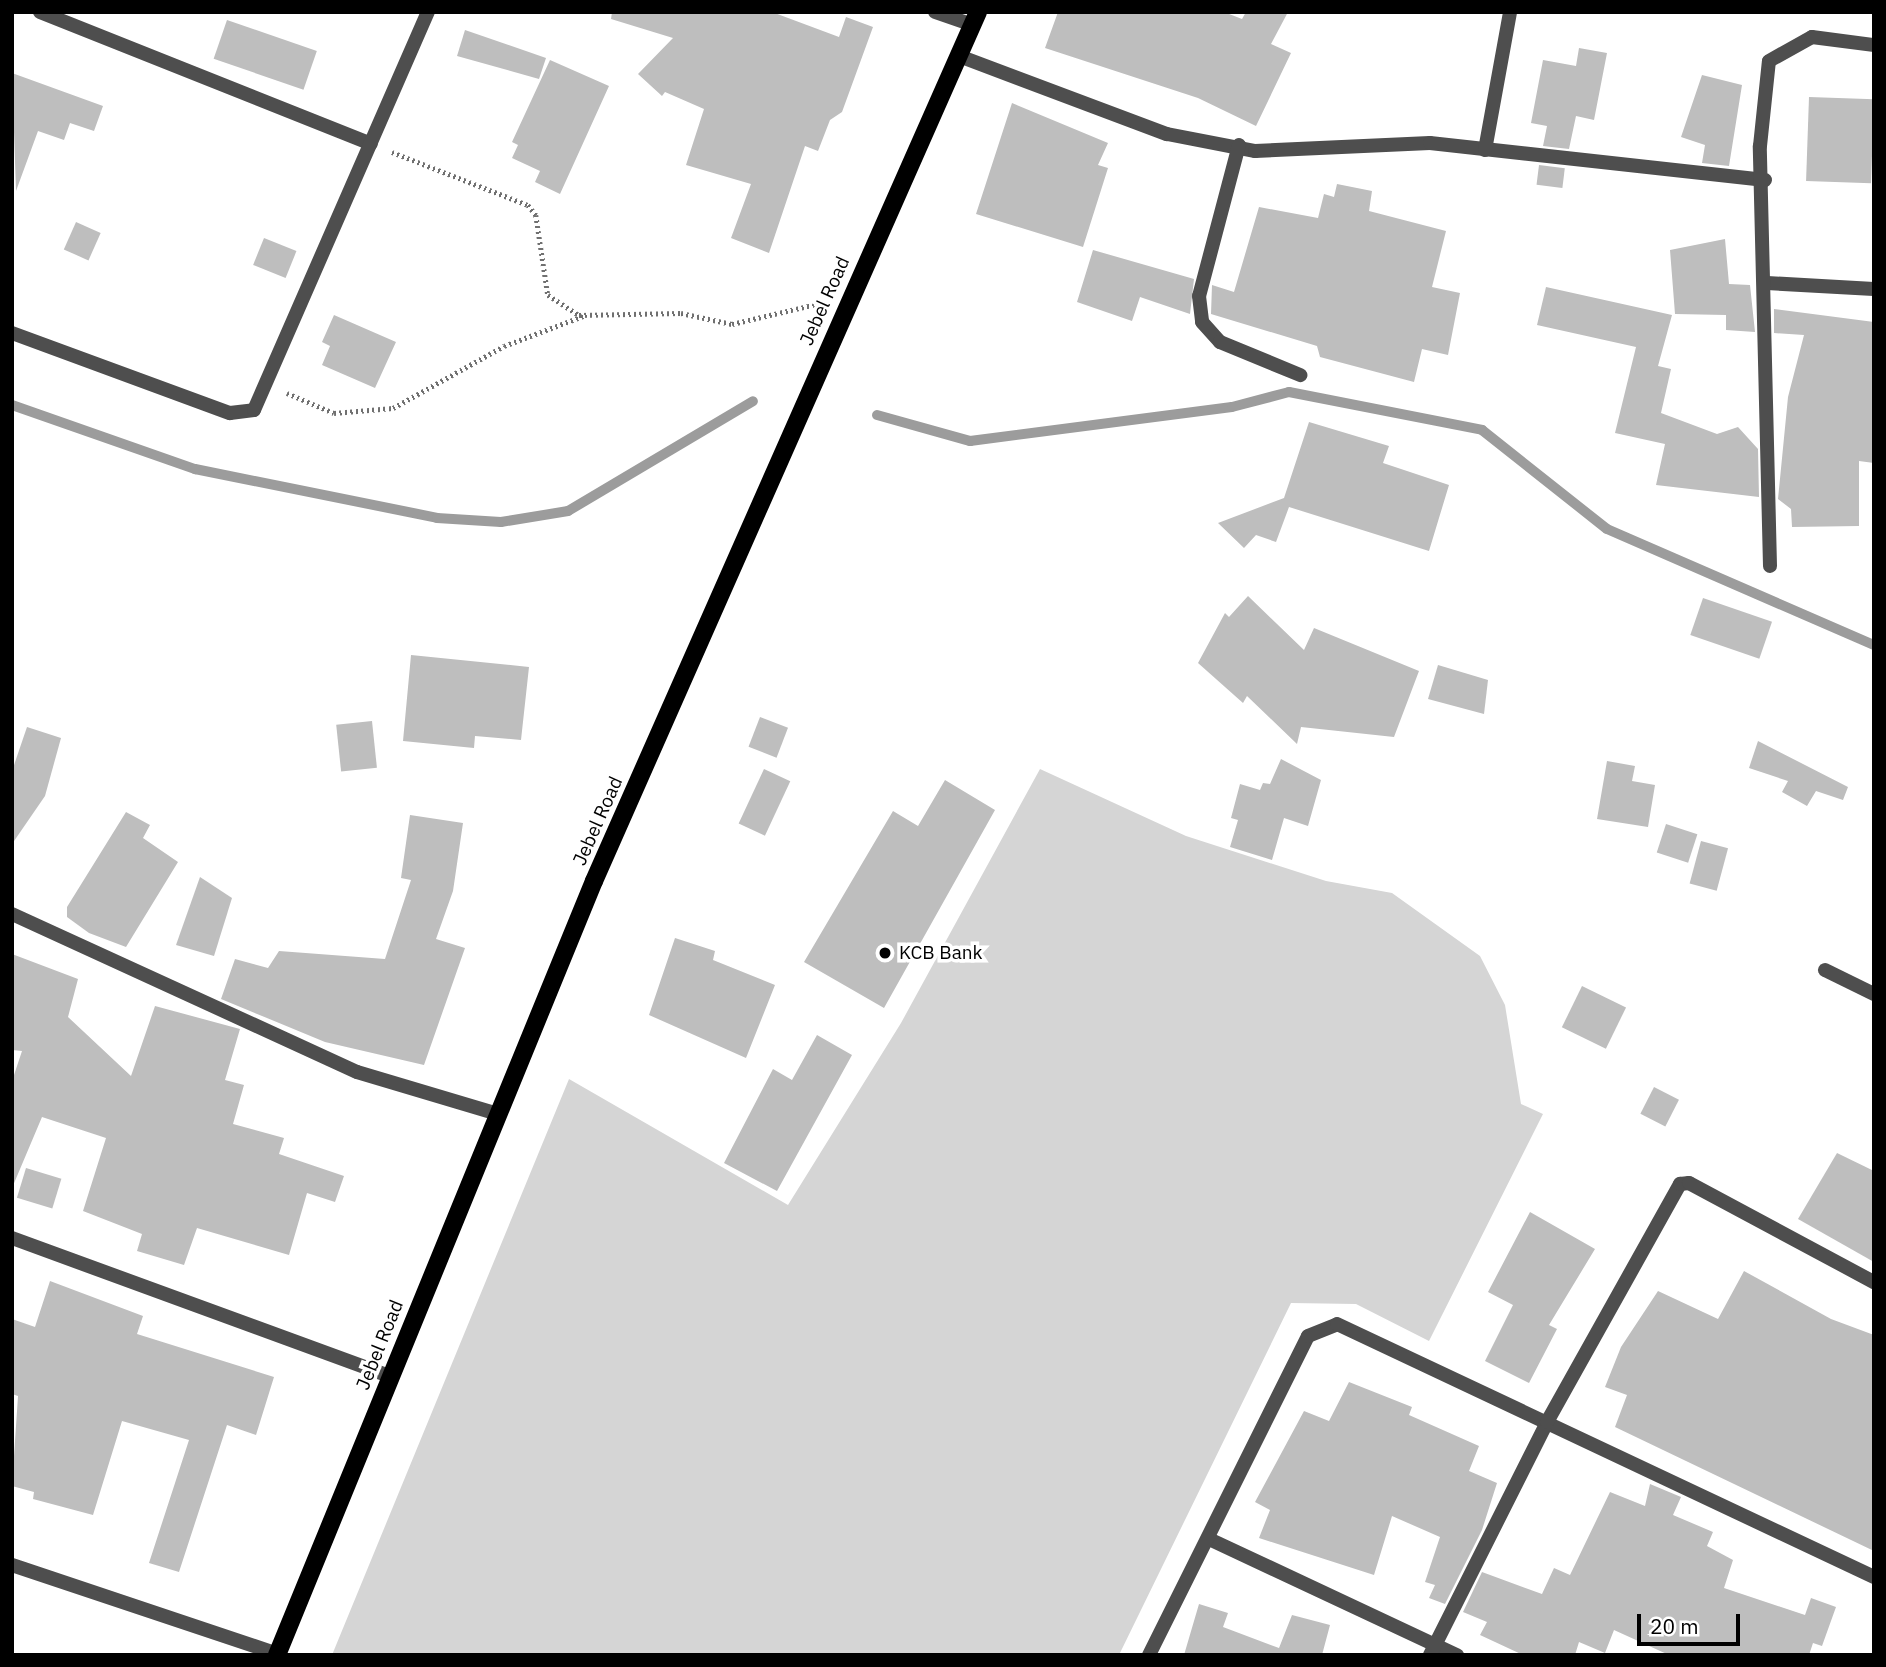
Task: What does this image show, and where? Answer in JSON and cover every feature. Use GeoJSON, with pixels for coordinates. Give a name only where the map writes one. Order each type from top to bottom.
{"type":"FeatureCollection","features":[{"type":"Feature","properties":{"kind":"main road","name":"Jebel Road"},"geometry":{"type":"LineString","coordinates":[[277,1655],[498,1114],[851,295],[975,19]]}},
{"type":"Feature","properties":{"kind":"street"},"geometry":{"type":"LineString","coordinates":[[40,12],[371,144]]}},
{"type":"Feature","properties":{"kind":"street"},"geometry":{"type":"LineString","coordinates":[[12,333],[230,413],[254,410],[428,12]]}},
{"type":"Feature","properties":{"kind":"street"},"geometry":{"type":"LineString","coordinates":[[936,12],[975,19]]}},
{"type":"Feature","properties":{"kind":"street"},"geometry":{"type":"LineString","coordinates":[[1485,150],[1510,12]]}},
{"type":"Feature","properties":{"kind":"street"},"geometry":{"type":"LineString","coordinates":[[1770,566],[1765,180],[1759,146],[1769,61],[1812,37],[1874,45]]}},
{"type":"Feature","properties":{"kind":"street"},"geometry":{"type":"LineString","coordinates":[[959,56],[1167,134],[1240,145],[1255,151],[1430,143],[1765,180]]}},
{"type":"Feature","properties":{"kind":"street"},"geometry":{"type":"LineString","coordinates":[[1240,145],[1199,296],[1202,322],[1220,342],[1300,374]]}},
{"type":"Feature","properties":{"kind":"street"},"geometry":{"type":"LineString","coordinates":[[1767,283],[1874,289]]}},
{"type":"Feature","properties":{"kind":"street"},"geometry":{"type":"LineString","coordinates":[[12,914],[357,1072],[498,1114]]}},
{"type":"Feature","properties":{"kind":"street"},"geometry":{"type":"LineString","coordinates":[[1825,970],[1874,995]]}},
{"type":"Feature","properties":{"kind":"street"},"geometry":{"type":"LineString","coordinates":[[1433,1649],[1547,1422],[1680,1184],[1689,1183],[1874,1282]]}},
{"type":"Feature","properties":{"kind":"street"},"geometry":{"type":"LineString","coordinates":[[12,1238],[390,1376]]}},
{"type":"Feature","properties":{"kind":"street"},"geometry":{"type":"LineString","coordinates":[[1149,1655],[1308,1336],[1323,1326],[1359,1331],[1874,1577]]}},
{"type":"Feature","properties":{"kind":"street"},"geometry":{"type":"LineString","coordinates":[[1209,1539],[1433,1649],[1457,1655]]}},
{"type":"Feature","properties":{"kind":"street"},"geometry":{"type":"LineString","coordinates":[[12,1565],[277,1655]]}},
{"type":"Feature","properties":{"kind":"path"},"geometry":{"type":"LineString","coordinates":[[371,144],[528,205],[536,215],[548,295],[583,316]]}},
{"type":"Feature","properties":{"kind":"path"},"geometry":{"type":"LineString","coordinates":[[267,385],[334,413],[393,408],[504,346],[583,316],[664,312],[750,323],[851,295]]}},
{"type":"Feature","properties":{"kind":"shaded area"},"geometry":{"type":"Polygon","coordinates":[[[1040,769],[1186,836],[1326,881],[1392,893],[1480,956],[1505,1005],[1521,1104],[1543,1114],[1429,1341],[1356,1304],[1291,1303],[1119,1655],[332,1655],[569,1079],[788,1205],[901,1023],[1040,769]]]}},
{"type":"Feature","properties":{"kind":"building"},"geometry":{"type":"Polygon","coordinates":[[[612,12],[772,12],[839,37],[846,17],[873,27],[842,112],[830,120],[818,151],[805,146],[769,253],[731,238],[751,184],[686,165],[704,109],[665,92],[662,96],[638,74],[673,38],[611,19],[612,12]]]}},
{"type":"Feature","properties":{"kind":"building"},"geometry":{"type":"Polygon","coordinates":[[[1058,12],[1224,12],[1242,19],[1246,12],[1288,12],[1271,44],[1291,53],[1256,126],[1198,98],[1045,48],[1058,12]]]}},
{"type":"Feature","properties":{"kind":"building"},"geometry":{"type":"Polygon","coordinates":[[[227,20],[317,51],[303,90],[214,59],[227,20]]]}},
{"type":"Feature","properties":{"kind":"building"},"geometry":{"type":"Polygon","coordinates":[[[465,30],[546,58],[539,79],[457,56],[465,30]]]}},
{"type":"Feature","properties":{"kind":"building"},"geometry":{"type":"Polygon","coordinates":[[[1579,48],[1607,53],[1594,120],[1576,116],[1569,149],[1543,146],[1547,126],[1531,123],[1543,60],[1576,66],[1579,48]]]}},
{"type":"Feature","properties":{"kind":"building"},"geometry":{"type":"Polygon","coordinates":[[[550,60],[609,86],[560,194],[535,182],[540,171],[512,158],[518,145],[512,142],[550,60]]]}},
{"type":"Feature","properties":{"kind":"building"},"geometry":{"type":"Polygon","coordinates":[[[12,73],[103,106],[94,131],[70,123],[64,140],[38,131],[16,191],[12,73]]]}},
{"type":"Feature","properties":{"kind":"building"},"geometry":{"type":"Polygon","coordinates":[[[1702,75],[1742,85],[1729,166],[1702,163],[1705,145],[1681,137],[1702,75]]]}},
{"type":"Feature","properties":{"kind":"building"},"geometry":{"type":"Polygon","coordinates":[[[1809,97],[1874,99],[1871,183],[1806,181],[1809,97]]]}},
{"type":"Feature","properties":{"kind":"building"},"geometry":{"type":"Polygon","coordinates":[[[1012,103],[1108,143],[1098,165],[1108,168],[1083,247],[976,214],[1012,103]]]}},
{"type":"Feature","properties":{"kind":"building"},"geometry":{"type":"Polygon","coordinates":[[[1539,165],[1565,168],[1562,188],[1537,185],[1539,165]]]}},
{"type":"Feature","properties":{"kind":"building"},"geometry":{"type":"Polygon","coordinates":[[[1337,184],[1372,191],[1369,211],[1446,231],[1432,287],[1460,293],[1448,355],[1422,349],[1414,382],[1320,357],[1317,346],[1211,314],[1212,285],[1234,292],[1259,207],[1318,218],[1324,194],[1334,197],[1337,184]]]}},
{"type":"Feature","properties":{"kind":"building"},"geometry":{"type":"Polygon","coordinates":[[[76,222],[101,233],[88,260],[64,249],[76,222]]]}},
{"type":"Feature","properties":{"kind":"building"},"geometry":{"type":"Polygon","coordinates":[[[264,238],[296,251],[286,278],[253,265],[264,238]]]}},
{"type":"Feature","properties":{"kind":"building"},"geometry":{"type":"Polygon","coordinates":[[[1725,239],[1729,284],[1750,285],[1755,332],[1726,330],[1726,315],[1675,314],[1670,250],[1725,239]]]}},
{"type":"Feature","properties":{"kind":"building"},"geometry":{"type":"Polygon","coordinates":[[[1093,250],[1194,279],[1190,314],[1140,297],[1132,321],[1077,302],[1093,250]]]}},
{"type":"Feature","properties":{"kind":"building"},"geometry":{"type":"Polygon","coordinates":[[[1546,287],[1672,315],[1658,366],[1671,369],[1661,413],[1717,434],[1738,427],[1758,449],[1759,497],[1656,485],[1665,444],[1615,433],[1636,347],[1537,325],[1546,287]]]}},
{"type":"Feature","properties":{"kind":"building"},"geometry":{"type":"Polygon","coordinates":[[[1774,309],[1874,322],[1874,463],[1859,461],[1859,526],[1792,527],[1791,509],[1778,499],[1788,397],[1804,335],[1774,333],[1774,309]]]}},
{"type":"Feature","properties":{"kind":"building"},"geometry":{"type":"Polygon","coordinates":[[[334,315],[396,342],[375,388],[322,365],[330,346],[322,342],[334,315]]]}},
{"type":"Feature","properties":{"kind":"building"},"geometry":{"type":"Polygon","coordinates":[[[1309,422],[1389,446],[1383,463],[1449,485],[1429,551],[1289,507],[1276,542],[1256,535],[1244,548],[1218,523],[1284,498],[1309,422]]]}},
{"type":"Feature","properties":{"kind":"building"},"geometry":{"type":"Polygon","coordinates":[[[1248,596],[1304,650],[1314,628],[1419,671],[1394,737],[1301,727],[1297,744],[1247,696],[1243,703],[1198,663],[1225,613],[1229,617],[1248,596]]]}},
{"type":"Feature","properties":{"kind":"building"},"geometry":{"type":"Polygon","coordinates":[[[1703,598],[1772,622],[1759,659],[1690,635],[1703,598]]]}},
{"type":"Feature","properties":{"kind":"building"},"geometry":{"type":"Polygon","coordinates":[[[411,655],[529,667],[521,740],[475,736],[474,748],[403,741],[411,655]]]}},
{"type":"Feature","properties":{"kind":"building"},"geometry":{"type":"Polygon","coordinates":[[[1438,665],[1488,680],[1484,714],[1428,699],[1438,665]]]}},
{"type":"Feature","properties":{"kind":"building"},"geometry":{"type":"Polygon","coordinates":[[[760,717],[788,728],[777,758],[749,747],[760,717]]]}},
{"type":"Feature","properties":{"kind":"building"},"geometry":{"type":"Polygon","coordinates":[[[372,721],[377,768],[341,772],[336,725],[372,721]]]}},
{"type":"Feature","properties":{"kind":"building"},"geometry":{"type":"Polygon","coordinates":[[[27,727],[61,738],[45,796],[12,844],[12,771],[27,727]]]}},
{"type":"Feature","properties":{"kind":"building"},"geometry":{"type":"Polygon","coordinates":[[[1758,741],[1848,787],[1843,800],[1816,791],[1807,806],[1782,792],[1788,781],[1749,768],[1758,741]]]}},
{"type":"Feature","properties":{"kind":"building"},"geometry":{"type":"Polygon","coordinates":[[[1281,759],[1321,780],[1308,826],[1284,818],[1272,860],[1230,847],[1238,820],[1231,818],[1240,784],[1260,790],[1263,783],[1270,784],[1281,759]]]}},
{"type":"Feature","properties":{"kind":"building"},"geometry":{"type":"Polygon","coordinates":[[[1607,761],[1635,766],[1632,781],[1655,785],[1648,827],[1597,819],[1607,761]]]}},
{"type":"Feature","properties":{"kind":"building"},"geometry":{"type":"Polygon","coordinates":[[[764,769],[790,781],[765,836],[739,823],[764,769]]]}},
{"type":"Feature","properties":{"kind":"building"},"geometry":{"type":"Polygon","coordinates":[[[945,780],[995,810],[884,1008],[804,962],[893,811],[918,826],[945,780]]]}},
{"type":"Feature","properties":{"kind":"building"},"geometry":{"type":"Polygon","coordinates":[[[126,812],[150,825],[143,838],[178,862],[126,947],[89,933],[67,917],[67,907],[126,812]]]}},
{"type":"Feature","properties":{"kind":"building"},"geometry":{"type":"Polygon","coordinates":[[[410,815],[463,823],[453,891],[436,939],[465,948],[424,1065],[325,1042],[221,999],[235,959],[268,968],[279,951],[385,959],[411,880],[401,878],[410,815]]]}},
{"type":"Feature","properties":{"kind":"building"},"geometry":{"type":"Polygon","coordinates":[[[1666,824],[1697,834],[1688,863],[1657,853],[1666,824]]]}},
{"type":"Feature","properties":{"kind":"building"},"geometry":{"type":"Polygon","coordinates":[[[1701,841],[1728,848],[1717,891],[1690,884],[1701,841]]]}},
{"type":"Feature","properties":{"kind":"building"},"geometry":{"type":"Polygon","coordinates":[[[200,877],[232,898],[214,956],[176,945],[200,877]]]}},
{"type":"Feature","properties":{"kind":"building"},"geometry":{"type":"Polygon","coordinates":[[[675,938],[715,951],[713,960],[775,985],[746,1058],[649,1015],[675,938]]]}},
{"type":"Feature","properties":{"kind":"building"},"geometry":{"type":"Polygon","coordinates":[[[12,954],[78,979],[68,1017],[131,1076],[155,1006],[240,1029],[225,1080],[244,1085],[233,1124],[284,1138],[279,1154],[344,1176],[335,1202],[307,1193],[289,1255],[197,1228],[184,1265],[137,1251],[142,1234],[83,1211],[106,1138],[42,1117],[12,1188],[12,1081],[22,1051],[12,1050],[12,954]]]}},
{"type":"Feature","properties":{"kind":"building"},"geometry":{"type":"Polygon","coordinates":[[[1582,986],[1626,1007],[1606,1049],[1562,1027],[1582,986]]]}},
{"type":"Feature","properties":{"kind":"building"},"geometry":{"type":"Polygon","coordinates":[[[817,1035],[852,1055],[777,1191],[724,1163],[773,1069],[792,1080],[817,1035]]]}},
{"type":"Feature","properties":{"kind":"building"},"geometry":{"type":"Polygon","coordinates":[[[1654,1087],[1679,1100],[1665,1126],[1640,1114],[1654,1087]]]}},
{"type":"Feature","properties":{"kind":"building"},"geometry":{"type":"Polygon","coordinates":[[[1837,1153],[1874,1171],[1874,1262],[1798,1219],[1837,1153]]]}},
{"type":"Feature","properties":{"kind":"building"},"geometry":{"type":"Polygon","coordinates":[[[26,1168],[61,1179],[52,1208],[17,1198],[26,1168]]]}},
{"type":"Feature","properties":{"kind":"building"},"geometry":{"type":"Polygon","coordinates":[[[1530,1212],[1595,1249],[1549,1325],[1557,1329],[1529,1383],[1485,1361],[1513,1305],[1488,1292],[1530,1212]]]}},
{"type":"Feature","properties":{"kind":"building"},"geometry":{"type":"Polygon","coordinates":[[[1744,1271],[1831,1319],[1874,1335],[1874,1551],[1615,1427],[1627,1395],[1605,1387],[1621,1347],[1658,1291],[1718,1319],[1744,1271]]]}},
{"type":"Feature","properties":{"kind":"building"},"geometry":{"type":"Polygon","coordinates":[[[50,1281],[143,1316],[137,1334],[274,1377],[256,1435],[227,1425],[179,1572],[149,1563],[189,1440],[122,1421],[93,1515],[33,1499],[34,1492],[12,1486],[18,1396],[12,1394],[12,1319],[35,1327],[50,1281]]]}},
{"type":"Feature","properties":{"kind":"building"},"geometry":{"type":"Polygon","coordinates":[[[1349,1382],[1412,1407],[1409,1415],[1479,1446],[1469,1471],[1497,1483],[1482,1530],[1445,1604],[1429,1598],[1435,1585],[1425,1582],[1440,1537],[1392,1516],[1374,1575],[1259,1538],[1270,1510],[1255,1502],[1304,1411],[1329,1421],[1349,1382]]]}},
{"type":"Feature","properties":{"kind":"building"},"geometry":{"type":"Polygon","coordinates":[[[1650,1484],[1681,1497],[1673,1515],[1713,1532],[1707,1546],[1733,1560],[1724,1588],[1805,1615],[1811,1598],[1836,1607],[1822,1646],[1813,1643],[1809,1655],[1669,1655],[1614,1630],[1605,1653],[1579,1642],[1575,1655],[1523,1655],[1480,1635],[1487,1622],[1463,1612],[1482,1572],[1542,1594],[1554,1568],[1570,1575],[1610,1492],[1645,1506],[1650,1484]]]}},
{"type":"Feature","properties":{"kind":"building"},"geometry":{"type":"Polygon","coordinates":[[[1199,1604],[1228,1613],[1223,1627],[1279,1648],[1292,1615],[1330,1625],[1322,1655],[1184,1655],[1199,1604]]]}},
{"type":"Feature","properties":{"kind":"waterway"},"geometry":{"type":"LineString","coordinates":[[877,415],[970,441],[1232,407],[1289,392],[1482,430],[1607,529],[1874,645]]}},
{"type":"Feature","properties":{"kind":"waterway"},"geometry":{"type":"LineString","coordinates":[[12,405],[195,469],[437,518],[501,522],[568,511],[753,401]]}},
{"type":"Feature","properties":{"kind":"place","name":"KCB Bank"},"geometry":{"type":"Point","coordinates":[885,953]}}]}
